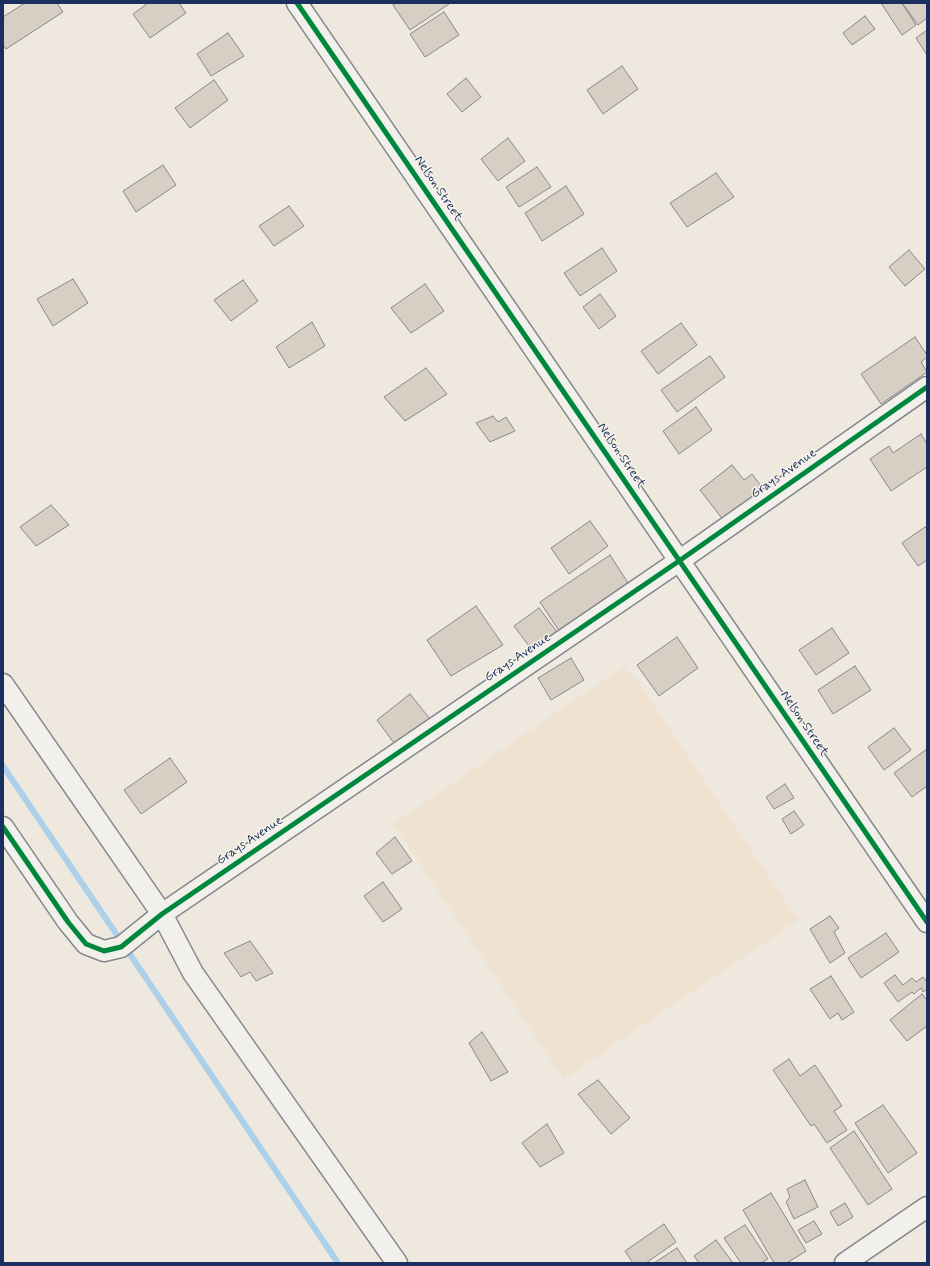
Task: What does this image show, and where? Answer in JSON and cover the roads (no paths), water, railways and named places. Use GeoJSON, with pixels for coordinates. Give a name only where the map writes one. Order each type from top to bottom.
{"type":"FeatureCollection","features":[{"type":"Feature","properties":{"kind":"street","name":"Nelson Street"},"geometry":{"type":"LineString","coordinates":[[297,3],[927,922]]}},
{"type":"Feature","properties":{"kind":"street","name":"Grays Avenue"},"geometry":{"type":"LineString","coordinates":[[3,827],[68,922],[86,944],[104,951],[121,947],[162,914],[679,561],[927,387]]}},
{"type":"Feature","properties":{"kind":"street"},"geometry":{"type":"LineString","coordinates":[[3,684],[162,914],[193,973],[397,1263]]}},
{"type":"Feature","properties":{"kind":"street"},"geometry":{"type":"LineString","coordinates":[[845,1263],[927,1207]]}},
{"type":"Feature","properties":{"kind":"waterway"},"geometry":{"type":"LineString","coordinates":[[3,766],[338,1263]]}}]}
